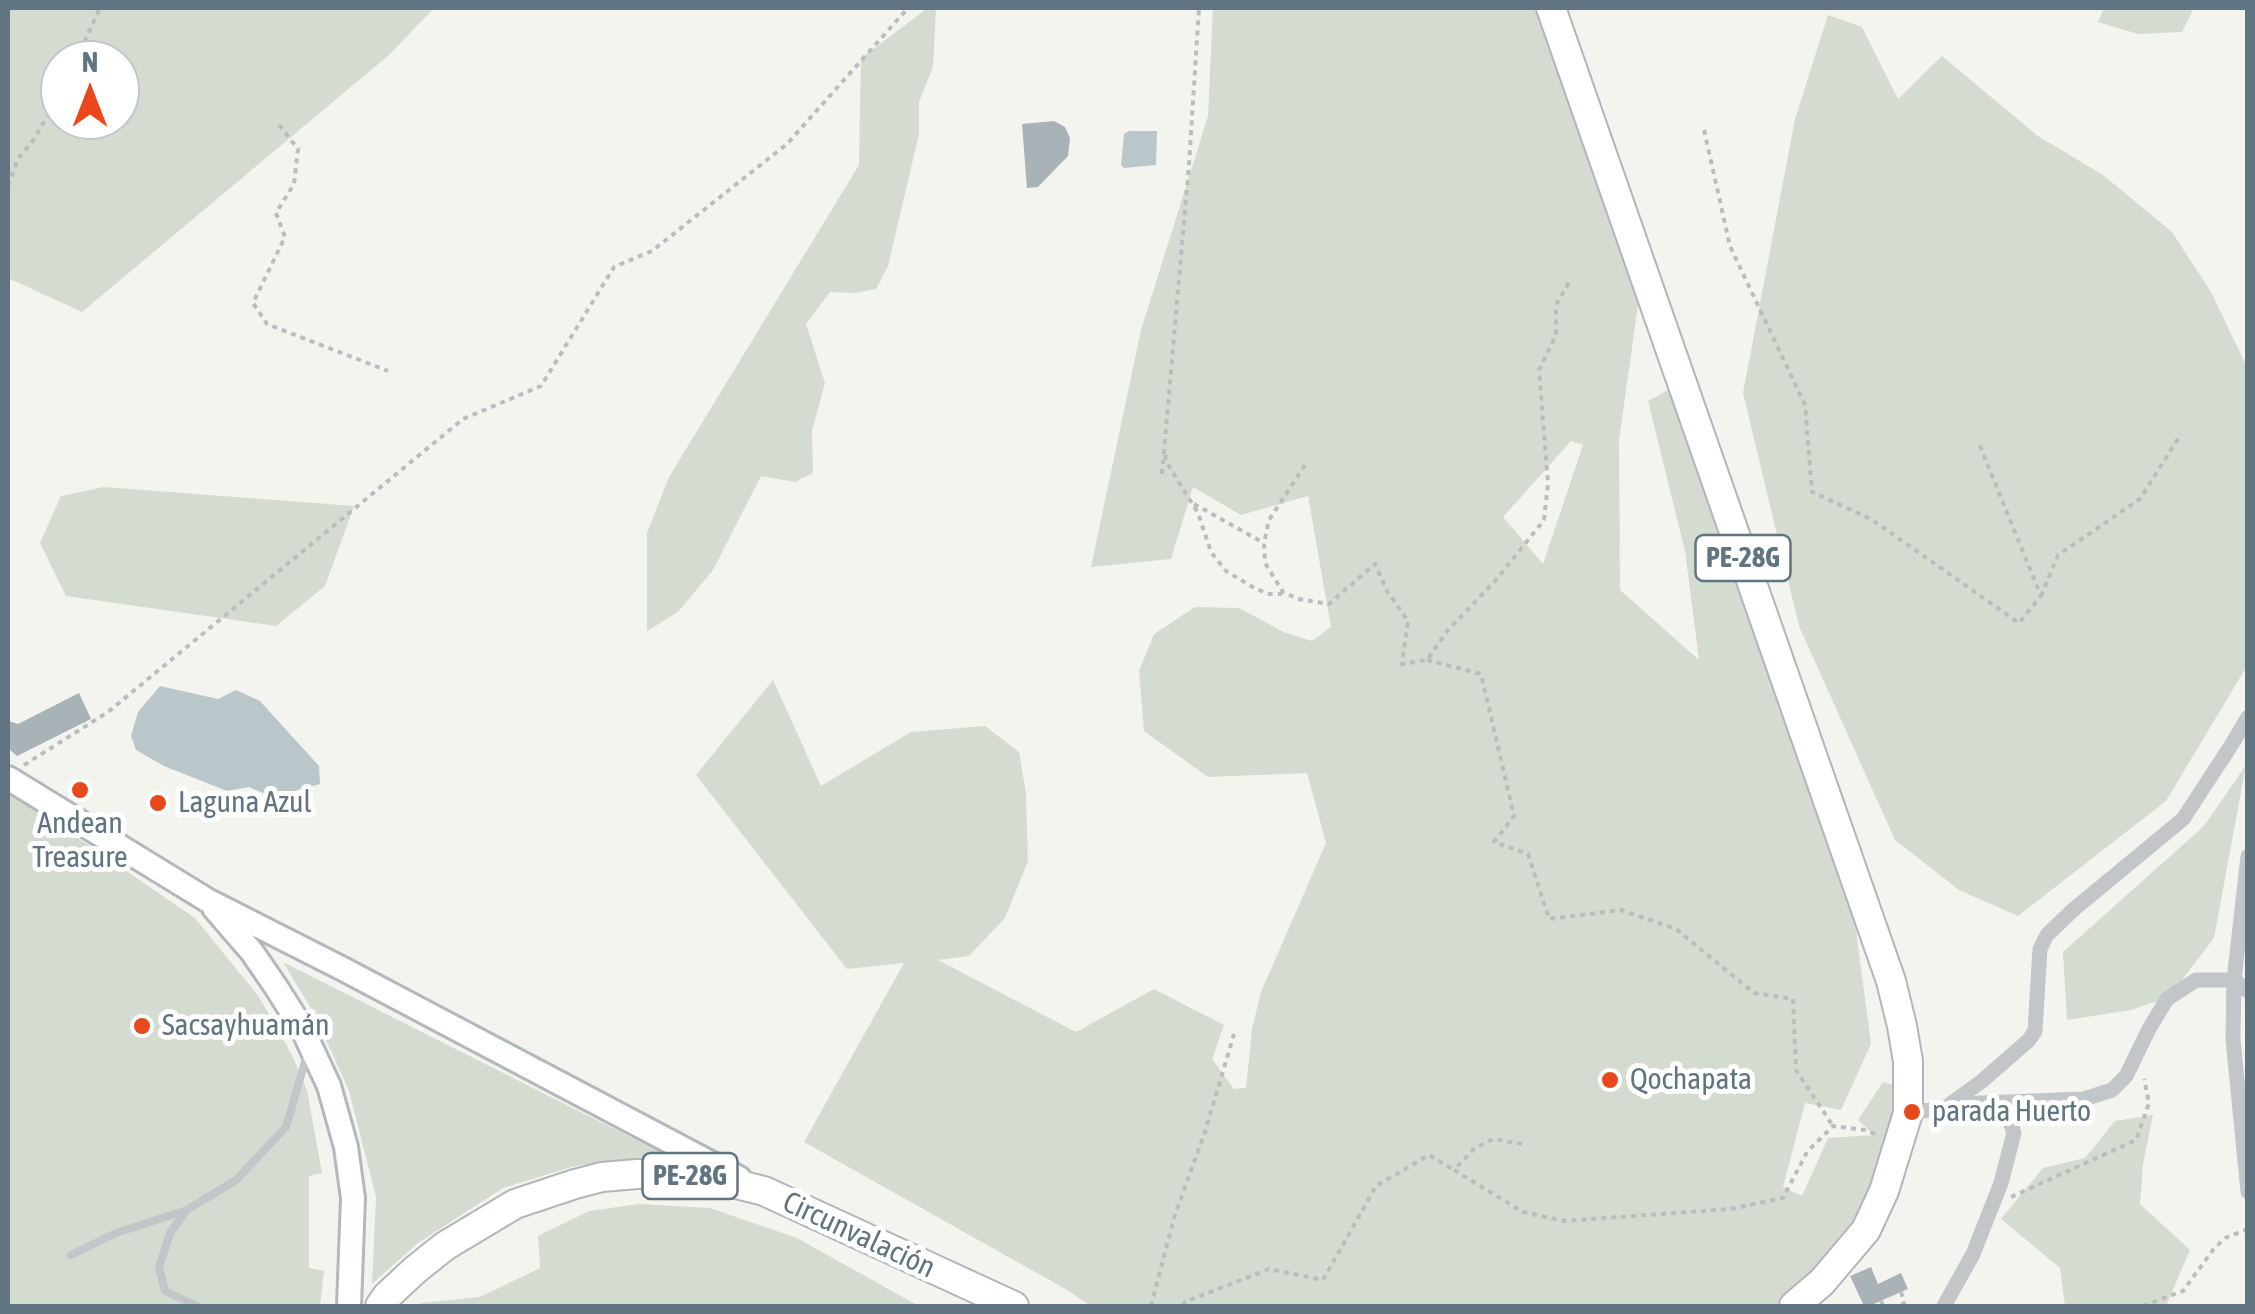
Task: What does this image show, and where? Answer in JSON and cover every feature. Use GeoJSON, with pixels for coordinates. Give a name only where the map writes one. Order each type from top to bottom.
{"type":"FeatureCollection","features":[{"type":"Feature","properties":{"kind":"highway","name":"PE-28G"},"geometry":{"type":"LineString","coordinates":[[1550,8],[1891,981],[1902,1026],[1908,1062],[1908,1113],[1884,1191],[1866,1230],[1822,1282],[1794,1306]]}},
{"type":"Feature","properties":{"kind":"highway","name":"Circunvalación"},"geometry":{"type":"LineString","coordinates":[[380,1306],[445,1246],[499,1212],[546,1192],[602,1177],[638,1174],[720,1180],[764,1191],[1014,1306]]}},
{"type":"Feature","properties":{"kind":"street"},"geometry":{"type":"LineString","coordinates":[[1945,1108],[2030,1040],[2035,1031],[2040,950],[2047,935],[2183,818],[2248,717]]}},
{"type":"Feature","properties":{"kind":"street"},"geometry":{"type":"LineString","coordinates":[[16,772],[207,900],[764,1191]]}},
{"type":"Feature","properties":{"kind":"street"},"geometry":{"type":"LineString","coordinates":[[2248,856],[2241,986],[2233,1039],[2248,1192]]}},
{"type":"Feature","properties":{"kind":"street"},"geometry":{"type":"LineString","coordinates":[[207,900],[276,986],[329,1086],[346,1147],[354,1198],[349,1306]]}},
{"type":"Feature","properties":{"kind":"street"},"geometry":{"type":"LineString","coordinates":[[1908,1113],[1980,1103],[2084,1099],[2112,1090],[2126,1076],[2167,999],[2196,980],[2241,986]]}},
{"type":"Feature","properties":{"kind":"street"},"geometry":{"type":"LineString","coordinates":[[1944,1306],[1973,1254],[2014,1133],[2009,1119],[2000,1110],[1980,1103]]}},
{"type":"Feature","properties":{"kind":"lane"},"geometry":{"type":"LineString","coordinates":[[71,1255],[116,1233],[187,1210],[236,1180],[286,1126],[310,1046]]}},
{"type":"Feature","properties":{"kind":"lane"},"geometry":{"type":"LineString","coordinates":[[187,1210],[170,1233],[159,1267],[166,1290],[197,1306]]}},
{"type":"Feature","properties":{"kind":"path"},"geometry":{"type":"LineString","coordinates":[[85,40],[100,8]]}},
{"type":"Feature","properties":{"kind":"path"},"geometry":{"type":"LineString","coordinates":[[16,772],[108,712],[463,419],[541,386],[614,267],[652,252],[788,144],[908,8]]}},
{"type":"Feature","properties":{"kind":"path"},"geometry":{"type":"LineString","coordinates":[[1162,474],[1199,8]]}},
{"type":"Feature","properties":{"kind":"path"},"geometry":{"type":"LineString","coordinates":[[278,125],[298,150],[294,184],[276,212],[284,237],[252,303],[267,324],[388,371]]}},
{"type":"Feature","properties":{"kind":"path"},"geometry":{"type":"LineString","coordinates":[[8,186],[18,158],[40,128]]}},
{"type":"Feature","properties":{"kind":"path"},"geometry":{"type":"LineString","coordinates":[[1704,130],[1730,246],[1805,405],[1812,492],[1870,519],[2019,623],[2041,596],[2058,555],[2140,499],[2182,434]]}},
{"type":"Feature","properties":{"kind":"path"},"geometry":{"type":"LineString","coordinates":[[1427,660],[1448,630],[1496,580],[1544,520],[1548,484],[1539,370],[1556,334],[1556,305],[1571,280]]}},
{"type":"Feature","properties":{"kind":"path"},"geometry":{"type":"LineString","coordinates":[[1978,440],[2041,596]]}},
{"type":"Feature","properties":{"kind":"path"},"geometry":{"type":"LineString","coordinates":[[1163,447],[1166,463],[1204,526],[1211,552],[1226,571],[1256,589],[1287,594]]}},
{"type":"Feature","properties":{"kind":"path"},"geometry":{"type":"LineString","coordinates":[[1305,465],[1269,520],[1265,564],[1283,592],[1328,604],[1375,564],[1408,621],[1402,664],[1427,660],[1481,674],[1514,816],[1494,842],[1528,854],[1549,919],[1621,910],[1676,930],[1754,993],[1793,999],[1796,1070],[1833,1126],[1866,1130],[1887,1138],[1898,1148]]}},
{"type":"Feature","properties":{"kind":"path"},"geometry":{"type":"LineString","coordinates":[[1191,502],[1264,542]]}},
{"type":"Feature","properties":{"kind":"path"},"geometry":{"type":"LineString","coordinates":[[1152,1306],[1174,1218],[1206,1132],[1234,1034]]}},
{"type":"Feature","properties":{"kind":"path"},"geometry":{"type":"LineString","coordinates":[[1995,1198],[2005,1200],[2136,1140],[2149,1103],[2139,1050]]}},
{"type":"Feature","properties":{"kind":"path"},"geometry":{"type":"LineString","coordinates":[[1182,1306],[1268,1269],[1323,1280],[1376,1186],[1428,1156],[1522,1212],[1564,1221],[1731,1209],[1783,1198],[1807,1152],[1833,1126]]}},
{"type":"Feature","properties":{"kind":"path"},"geometry":{"type":"LineString","coordinates":[[1454,1170],[1474,1148],[1492,1138],[1522,1144]]}},
{"type":"Feature","properties":{"kind":"path"},"geometry":{"type":"LineString","coordinates":[[2142,1306],[2183,1291],[2212,1250],[2225,1238],[2248,1229]]}},
{"type":"Feature","properties":{"kind":"path"},"geometry":{"type":"LineString","coordinates":[[1901,1292],[1902,1306]]}},
{"type":"Feature","properties":{"kind":"shaded area"},"geometry":{"type":"Polygon","coordinates":[[[8,8],[434,8],[389,55],[82,312],[8,278],[8,8]]]}},
{"type":"Feature","properties":{"kind":"shaded area"},"geometry":{"type":"Polygon","coordinates":[[[928,8],[936,8],[933,67],[919,102],[919,134],[888,266],[876,289],[830,292],[806,324],[825,383],[812,431],[813,473],[795,482],[761,476],[713,570],[678,612],[647,631],[647,533],[669,477],[859,165],[861,58],[928,8]]]}},
{"type":"Feature","properties":{"kind":"shaded area"},"geometry":{"type":"Polygon","coordinates":[[[1213,8],[1542,8],[1639,298],[1619,440],[1620,590],[1699,660],[1685,551],[1648,401],[1670,389],[1851,892],[1871,1044],[1841,1110],[1805,1103],[1783,1187],[1802,1196],[1828,1138],[1874,1135],[1858,1120],[1883,1082],[1901,1087],[1888,1163],[1845,1245],[1779,1306],[1091,1306],[804,1142],[904,963],[847,969],[696,775],[773,680],[821,786],[911,732],[985,726],[1019,752],[1026,793],[1028,861],[1005,918],[969,956],[938,960],[1076,1032],[1154,989],[1224,1025],[1212,1059],[1234,1089],[1246,1088],[1252,1029],[1261,992],[1326,843],[1307,773],[1208,777],[1144,731],[1139,671],[1154,634],[1195,607],[1239,608],[1284,632],[1312,641],[1331,627],[1308,496],[1241,515],[1193,487],[1171,559],[1091,567],[1141,330],[1208,116],[1213,8]],[[1571,441],[1503,517],[1543,564],[1583,445],[1571,441]]]}},
{"type":"Feature","properties":{"kind":"shaded area"},"geometry":{"type":"Polygon","coordinates":[[[2104,8],[2194,8],[2182,32],[2138,34],[2098,22],[2104,8]]]}},
{"type":"Feature","properties":{"kind":"shaded area"},"geometry":{"type":"Polygon","coordinates":[[[1828,15],[1862,27],[1898,99],[1942,56],[2038,136],[2103,175],[2172,232],[2211,292],[2247,367],[2247,666],[2166,801],[2018,916],[1959,890],[1895,840],[1799,626],[1743,393],[1795,119],[1828,15]]]}},
{"type":"Feature","properties":{"kind":"shaded area"},"geometry":{"type":"Polygon","coordinates":[[[1157,131],[1156,165],[1121,165],[1124,134],[1157,131]]]}},
{"type":"Feature","properties":{"kind":"shaded area"},"geometry":{"type":"Polygon","coordinates":[[[104,487],[354,506],[325,586],[276,626],[66,596],[40,543],[61,496],[104,487]]]}},
{"type":"Feature","properties":{"kind":"shaded area"},"geometry":{"type":"Polygon","coordinates":[[[160,686],[218,699],[236,690],[260,701],[319,766],[320,784],[272,797],[249,787],[227,791],[164,766],[136,750],[131,736],[138,712],[160,686]]]}},
{"type":"Feature","properties":{"kind":"shaded area"},"geometry":{"type":"Polygon","coordinates":[[[2246,765],[2214,938],[2169,997],[2131,1010],[2067,1020],[2063,952],[2204,826],[2246,765]]]}},
{"type":"Feature","properties":{"kind":"shaded area","name":"Sacsayhuamán"},"geometry":{"type":"Polygon","coordinates":[[[8,793],[195,918],[259,997],[307,1090],[322,1173],[309,1176],[309,1268],[324,1271],[320,1306],[8,1306],[8,793]]]}},
{"type":"Feature","properties":{"kind":"shaded area"},"geometry":{"type":"Polygon","coordinates":[[[283,962],[670,1157],[575,1166],[503,1188],[418,1243],[372,1284],[376,1197],[349,1091],[315,1015],[283,962]]]}},
{"type":"Feature","properties":{"kind":"shaded area"},"geometry":{"type":"Polygon","coordinates":[[[2153,1115],[2140,1204],[2190,1250],[2166,1306],[2065,1306],[2060,1268],[2001,1219],[2043,1168],[2085,1158],[2115,1121],[2153,1115]]]}},
{"type":"Feature","properties":{"kind":"shaded area"},"geometry":{"type":"Polygon","coordinates":[[[639,1204],[710,1208],[797,1238],[919,1306],[417,1306],[480,1297],[540,1268],[538,1236],[589,1211],[639,1204]]]}},
{"type":"Feature","properties":{"kind":"building"},"geometry":{"type":"Polygon","coordinates":[[[1054,121],[1065,127],[1070,138],[1068,156],[1038,187],[1027,188],[1022,124],[1054,121]]]}},
{"type":"Feature","properties":{"kind":"building"},"geometry":{"type":"Polygon","coordinates":[[[79,693],[91,719],[17,756],[8,748],[8,721],[18,724],[79,693]]]}},
{"type":"Feature","properties":{"kind":"building"},"geometry":{"type":"Polygon","coordinates":[[[1871,1267],[1878,1284],[1901,1273],[1908,1289],[1864,1306],[1850,1276],[1871,1267]]]}},
{"type":"Feature","properties":{"kind":"place","name":"Andean Treasure"},"geometry":{"type":"Point","coordinates":[80,790]}},
{"type":"Feature","properties":{"kind":"place","name":"Laguna Azul"},"geometry":{"type":"Point","coordinates":[158,803]}},
{"type":"Feature","properties":{"kind":"place","name":"Sacsayhuamán"},"geometry":{"type":"Point","coordinates":[142,1026]}},
{"type":"Feature","properties":{"kind":"place","name":"Qochapata"},"geometry":{"type":"Point","coordinates":[1610,1080]}},
{"type":"Feature","properties":{"kind":"place","name":"parada Huerto"},"geometry":{"type":"Point","coordinates":[1912,1112]}}]}
